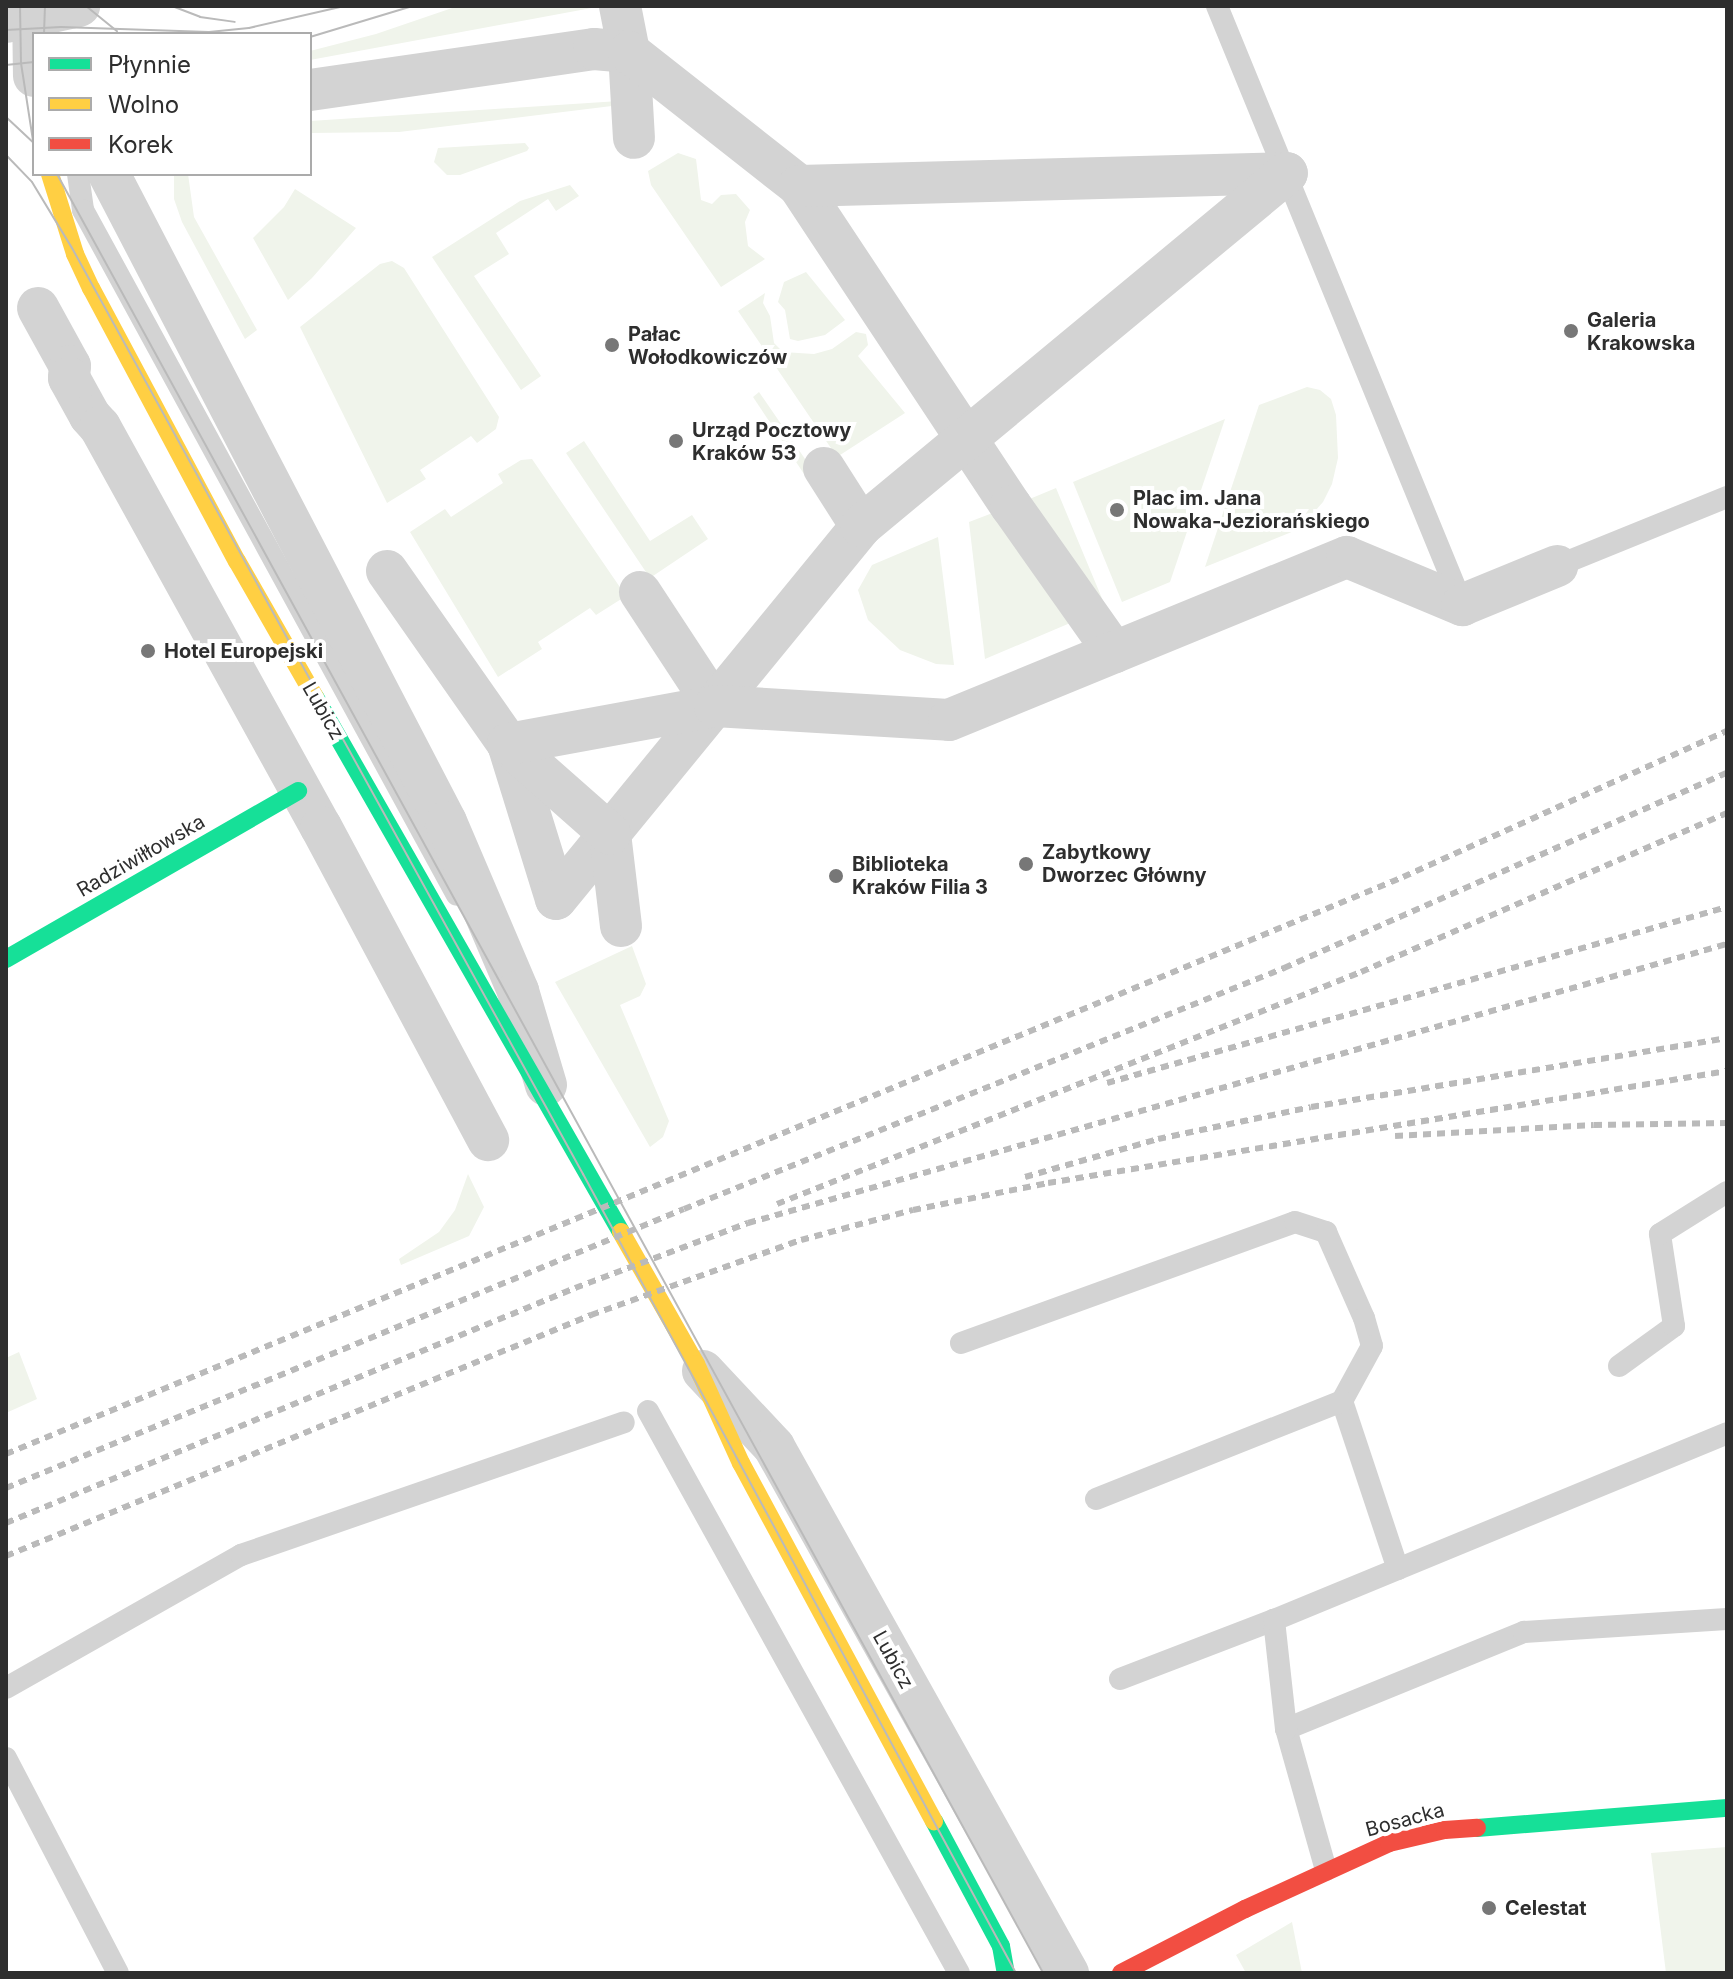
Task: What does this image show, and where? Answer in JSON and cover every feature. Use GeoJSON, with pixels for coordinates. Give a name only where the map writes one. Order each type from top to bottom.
{"type":"FeatureCollection","features":[{"type":"Feature","properties":{"kind":"street"},"geometry":{"type":"LineString","coordinates":[[32,60],[27,20],[79,6]]}},
{"type":"Feature","properties":{"kind":"street"},"geometry":{"type":"LineString","coordinates":[[620,6],[629,52],[634,138]]}},
{"type":"Feature","properties":{"kind":"street"},"geometry":{"type":"LineString","coordinates":[[312,90],[594,49],[629,52],[799,186],[965,436],[1114,652]]}},
{"type":"Feature","properties":{"kind":"street"},"geometry":{"type":"LineString","coordinates":[[799,186],[1287,173]]}},
{"type":"Feature","properties":{"kind":"street"},"geometry":{"type":"LineString","coordinates":[[508,744],[556,899],[861,526],[965,436],[1287,173]]}},
{"type":"Feature","properties":{"kind":"street","name":"Lubicz"},"geometry":{"type":"LineString","coordinates":[[51,176],[75,254],[91,288],[222,534],[696,1364],[741,1463],[1001,1946],[1006,1973]]}},
{"type":"Feature","properties":{"kind":"street","name":"Lubicz"},"geometry":{"type":"LineString","coordinates":[[110,176],[446,822],[518,991],[553,1109]]}},
{"type":"Feature","properties":{"kind":"street"},"geometry":{"type":"LineString","coordinates":[[38,308],[70,366],[69,378],[76,391],[100,427],[298,791],[382,938],[488,1140]]}},
{"type":"Feature","properties":{"kind":"street"},"geometry":{"type":"LineString","coordinates":[[824,468],[861,526]]}},
{"type":"Feature","properties":{"kind":"street"},"geometry":{"type":"LineString","coordinates":[[508,744],[715,706],[949,720],[1347,557],[1462,605],[1557,566]]}},
{"type":"Feature","properties":{"kind":"street"},"geometry":{"type":"LineString","coordinates":[[387,571],[508,744],[610,834],[621,926]]}},
{"type":"Feature","properties":{"kind":"street"},"geometry":{"type":"LineString","coordinates":[[640,592],[715,706]]}},
{"type":"Feature","properties":{"kind":"street","name":"Radziwiłłowska"},"geometry":{"type":"LineString","coordinates":[[6,959],[298,791]]}},
{"type":"Feature","properties":{"kind":"street","name":"Lubicz"},"geometry":{"type":"LineString","coordinates":[[696,1364],[774,1447],[1068,1973]]}},
{"type":"Feature","properties":{"kind":"street","name":"Bosacka"},"geometry":{"type":"LineString","coordinates":[[1121,1973],[1326,1870],[1389,1843],[1445,1830],[1727,1808]]}},
{"type":"Feature","properties":{"kind":"lane"},"geometry":{"type":"LineString","coordinates":[[1217,6],[1462,605]]}},
{"type":"Feature","properties":{"kind":"lane"},"geometry":{"type":"LineString","coordinates":[[78,176],[83,210],[529,1026]]}},
{"type":"Feature","properties":{"kind":"lane"},"geometry":{"type":"LineString","coordinates":[[1557,566],[1727,497]]}},
{"type":"Feature","properties":{"kind":"lane"},"geometry":{"type":"LineString","coordinates":[[1619,1366],[1674,1326],[1660,1234],[1727,1192]]}},
{"type":"Feature","properties":{"kind":"lane"},"geometry":{"type":"LineString","coordinates":[[961,1343],[1295,1222],[1326,1232],[1364,1318],[1372,1346],[1342,1401],[1096,1499]]}},
{"type":"Feature","properties":{"kind":"lane"},"geometry":{"type":"LineString","coordinates":[[1342,1401],[1398,1569]]}},
{"type":"Feature","properties":{"kind":"lane"},"geometry":{"type":"LineString","coordinates":[[648,1411],[959,1973]]}},
{"type":"Feature","properties":{"kind":"lane"},"geometry":{"type":"LineString","coordinates":[[6,1688],[241,1555],[624,1422]]}},
{"type":"Feature","properties":{"kind":"lane"},"geometry":{"type":"LineString","coordinates":[[1120,1679],[1274,1620],[1727,1433]]}},
{"type":"Feature","properties":{"kind":"lane"},"geometry":{"type":"LineString","coordinates":[[1286,1729],[1524,1632],[1727,1619]]}},
{"type":"Feature","properties":{"kind":"lane"},"geometry":{"type":"LineString","coordinates":[[1274,1620],[1286,1729],[1326,1870]]}},
{"type":"Feature","properties":{"kind":"lane"},"geometry":{"type":"LineString","coordinates":[[6,1758],[118,1973]]}},
{"type":"Feature","properties":{"kind":"shaded area"},"geometry":{"type":"Polygon","coordinates":[[[458,6],[597,7],[312,60],[312,50],[376,34],[458,6]]]}},
{"type":"Feature","properties":{"kind":"shaded area"},"geometry":{"type":"Polygon","coordinates":[[[619,101],[620,105],[399,132],[312,133],[312,121],[619,101]]]}},
{"type":"Feature","properties":{"kind":"shaded area"},"geometry":{"type":"Polygon","coordinates":[[[525,143],[529,148],[527,151],[460,175],[447,175],[434,162],[438,148],[525,143]]]}},
{"type":"Feature","properties":{"kind":"shaded area"},"geometry":{"type":"Polygon","coordinates":[[[678,153],[696,159],[701,200],[712,204],[721,195],[736,194],[750,210],[745,222],[748,246],[765,259],[721,287],[651,185],[648,171],[678,153]]]}},
{"type":"Feature","properties":{"kind":"shaded area"},"geometry":{"type":"Polygon","coordinates":[[[174,176],[188,176],[194,217],[257,330],[245,339],[182,222],[174,199],[174,176]]]}},
{"type":"Feature","properties":{"kind":"shaded area"},"geometry":{"type":"Polygon","coordinates":[[[570,185],[579,196],[556,211],[548,199],[496,233],[509,254],[474,276],[541,376],[521,390],[432,257],[520,201],[570,185]]]}},
{"type":"Feature","properties":{"kind":"shaded area"},"geometry":{"type":"Polygon","coordinates":[[[295,189],[356,228],[288,300],[253,238],[284,207],[295,189]]]}},
{"type":"Feature","properties":{"kind":"shaded area"},"geometry":{"type":"Polygon","coordinates":[[[392,261],[404,268],[499,417],[496,429],[477,443],[471,436],[420,470],[426,479],[387,503],[300,327],[380,264],[392,261]]]}},
{"type":"Feature","properties":{"kind":"shaded area"},"geometry":{"type":"Polygon","coordinates":[[[806,272],[845,320],[825,335],[798,341],[790,339],[785,310],[778,302],[784,282],[806,272]]]}},
{"type":"Feature","properties":{"kind":"shaded area"},"geometry":{"type":"Polygon","coordinates":[[[765,293],[763,303],[770,316],[774,343],[783,352],[814,354],[832,349],[856,332],[866,334],[868,345],[858,356],[905,413],[837,457],[738,311],[765,293]]]}},
{"type":"Feature","properties":{"kind":"shaded area"},"geometry":{"type":"Polygon","coordinates":[[[1307,387],[1320,390],[1331,399],[1336,415],[1338,458],[1332,484],[1323,502],[1299,529],[1205,567],[1259,405],[1307,387]]]}},
{"type":"Feature","properties":{"kind":"shaded area"},"geometry":{"type":"Polygon","coordinates":[[[759,392],[814,472],[806,477],[753,397],[759,392]]]}},
{"type":"Feature","properties":{"kind":"shaded area"},"geometry":{"type":"Polygon","coordinates":[[[1225,419],[1170,582],[1122,602],[1073,482],[1225,419]]]}},
{"type":"Feature","properties":{"kind":"shaded area"},"geometry":{"type":"Polygon","coordinates":[[[584,441],[650,541],[692,515],[708,539],[650,578],[566,453],[584,441]]]}},
{"type":"Feature","properties":{"kind":"shaded area"},"geometry":{"type":"Polygon","coordinates":[[[532,459],[626,596],[596,615],[590,608],[538,642],[542,649],[498,677],[410,532],[445,509],[451,517],[503,483],[498,474],[521,460],[532,459]]]}},
{"type":"Feature","properties":{"kind":"shaded area"},"geometry":{"type":"Polygon","coordinates":[[[1056,488],[1106,608],[1020,503],[1056,488]]]}},
{"type":"Feature","properties":{"kind":"shaded area"},"geometry":{"type":"Polygon","coordinates":[[[1003,509],[1082,618],[985,659],[969,522],[1003,509]]]}},
{"type":"Feature","properties":{"kind":"shaded area"},"geometry":{"type":"Polygon","coordinates":[[[938,537],[954,665],[936,664],[900,650],[868,620],[858,590],[872,565],[938,537]]]}},
{"type":"Feature","properties":{"kind":"shaded area"},"geometry":{"type":"Polygon","coordinates":[[[632,946],[646,984],[640,996],[620,1005],[669,1121],[663,1137],[650,1147],[555,982],[632,946]]]}},
{"type":"Feature","properties":{"kind":"shaded area"},"geometry":{"type":"Polygon","coordinates":[[[468,1174],[484,1207],[469,1236],[401,1265],[399,1259],[439,1232],[455,1210],[468,1174]]]}},
{"type":"Feature","properties":{"kind":"shaded area"},"geometry":{"type":"Polygon","coordinates":[[[19,1352],[37,1399],[6,1413],[6,1358],[19,1352]]]}},
{"type":"Feature","properties":{"kind":"shaded area"},"geometry":{"type":"Polygon","coordinates":[[[1727,1847],[1727,1973],[1666,1973],[1651,1853],[1727,1847]]]}},
{"type":"Feature","properties":{"kind":"shaded area"},"geometry":{"type":"Polygon","coordinates":[[[1292,1922],[1302,1973],[1246,1973],[1236,1955],[1292,1922]]]}},
{"type":"Feature","properties":{"kind":"tram line"},"geometry":{"type":"LineString","coordinates":[[20,6],[21,63],[32,134]]}},
{"type":"Feature","properties":{"kind":"tram line"},"geometry":{"type":"LineString","coordinates":[[44,32],[45,6]]}},
{"type":"Feature","properties":{"kind":"tram line"},"geometry":{"type":"LineString","coordinates":[[86,6],[117,31]]}},
{"type":"Feature","properties":{"kind":"tram line"},"geometry":{"type":"LineString","coordinates":[[172,6],[200,17],[235,22]]}},
{"type":"Feature","properties":{"kind":"tram line"},"geometry":{"type":"LineString","coordinates":[[6,30],[61,27],[209,32],[249,28],[344,6]]}},
{"type":"Feature","properties":{"kind":"tram line"},"geometry":{"type":"LineString","coordinates":[[312,36],[413,6]]}},
{"type":"Feature","properties":{"kind":"tram line"},"geometry":{"type":"LineString","coordinates":[[6,65],[32,62]]}},
{"type":"Feature","properties":{"kind":"tram line"},"geometry":{"type":"LineString","coordinates":[[6,117],[32,141]]}},
{"type":"Feature","properties":{"kind":"tram line"},"geometry":{"type":"LineString","coordinates":[[6,155],[32,182],[72,248],[583,1174],[1016,1973]]}},
{"type":"Feature","properties":{"kind":"tram line"},"geometry":{"type":"LineString","coordinates":[[58,176],[1043,1973]]}},
{"type":"Feature","properties":{"kind":"railway"},"geometry":{"type":"LineString","coordinates":[[6,1454],[1403,877],[1727,731]]}},
{"type":"Feature","properties":{"kind":"railway"},"geometry":{"type":"LineString","coordinates":[[6,1488],[684,1209],[1284,968],[1727,773]]}},
{"type":"Feature","properties":{"kind":"railway"},"geometry":{"type":"LineString","coordinates":[[777,1204],[1361,972],[1727,813]]}},
{"type":"Feature","properties":{"kind":"railway"},"geometry":{"type":"LineString","coordinates":[[1107,1083],[1727,907]]}},
{"type":"Feature","properties":{"kind":"railway"},"geometry":{"type":"LineString","coordinates":[[6,1523],[575,1288],[748,1223],[1727,944]]}},
{"type":"Feature","properties":{"kind":"railway"},"geometry":{"type":"LineString","coordinates":[[1025,1177],[1158,1139],[1311,1107],[1727,1038]]}},
{"type":"Feature","properties":{"kind":"railway"},"geometry":{"type":"LineString","coordinates":[[6,1556],[591,1315],[801,1240],[913,1210],[1048,1183],[1727,1071]]}},
{"type":"Feature","properties":{"kind":"railway"},"geometry":{"type":"LineString","coordinates":[[1395,1136],[1594,1125],[1727,1123]]}},
{"type":"Feature","properties":{"kind":"traffic: fast"},"geometry":{"type":"LineString","coordinates":[[315,697],[621,1232]]}},
{"type":"Feature","properties":{"kind":"traffic: fast"},"geometry":{"type":"LineString","coordinates":[[6,959],[298,791]]}},
{"type":"Feature","properties":{"kind":"traffic: fast"},"geometry":{"type":"LineString","coordinates":[[1477,1828],[1727,1808]]}},
{"type":"Feature","properties":{"kind":"traffic: fast"},"geometry":{"type":"LineString","coordinates":[[934,1821],[1001,1946],[1006,1973]]}},
{"type":"Feature","properties":{"kind":"traffic: slow"},"geometry":{"type":"LineString","coordinates":[[51,176],[75,254],[91,288],[237,561],[315,697]]}},
{"type":"Feature","properties":{"kind":"traffic: slow"},"geometry":{"type":"LineString","coordinates":[[621,1232],[696,1364],[741,1463],[934,1821]]}},
{"type":"Feature","properties":{"kind":"traffic: jam"},"geometry":{"type":"LineString","coordinates":[[1121,1973],[1245,1909],[1389,1843],[1445,1830],[1477,1828]]}},
{"type":"Feature","properties":{"kind":"place","name":"Galeria Krakowska"},"geometry":{"type":"Point","coordinates":[1571,331]}},
{"type":"Feature","properties":{"kind":"place","name":"Pałac Wołodkowiczów"},"geometry":{"type":"Point","coordinates":[612,345]}},
{"type":"Feature","properties":{"kind":"place","name":"Urząd Pocztowy Kraków 53"},"geometry":{"type":"Point","coordinates":[676,441]}},
{"type":"Feature","properties":{"kind":"place","name":"Plac im. Jana Nowaka-Jeziorańskiego"},"geometry":{"type":"Point","coordinates":[1117,510]}},
{"type":"Feature","properties":{"kind":"place","name":"Hotel Europejski"},"geometry":{"type":"Point","coordinates":[148,651]}},
{"type":"Feature","properties":{"kind":"place","name":"Zabytkowy Dworzec Główny"},"geometry":{"type":"Point","coordinates":[1026,864]}},
{"type":"Feature","properties":{"kind":"place","name":"Biblioteka Kraków Filia 3"},"geometry":{"type":"Point","coordinates":[836,876]}},
{"type":"Feature","properties":{"kind":"place","name":"Celestat"},"geometry":{"type":"Point","coordinates":[1489,1908]}}]}
